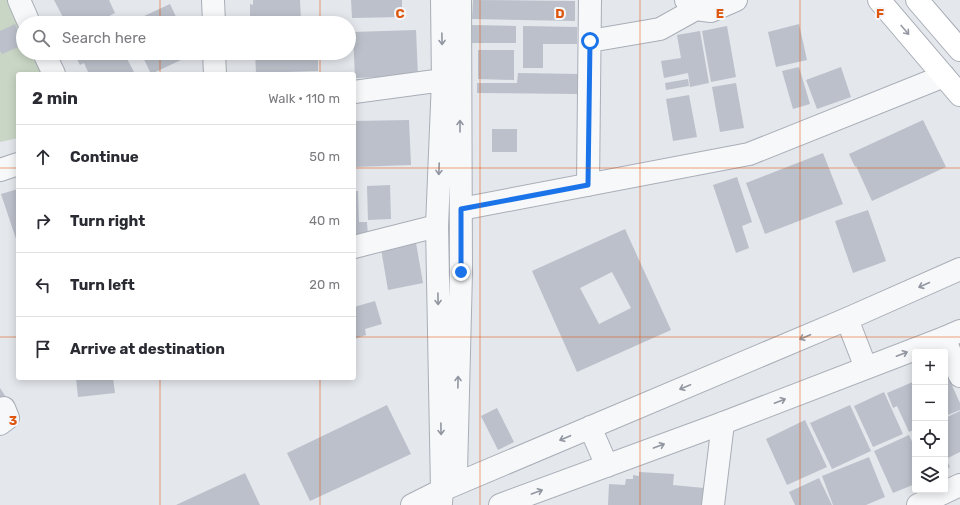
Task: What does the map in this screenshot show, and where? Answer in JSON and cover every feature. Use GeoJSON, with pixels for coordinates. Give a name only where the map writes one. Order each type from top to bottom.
{"type":"FeatureCollection","features":[{"type":"Feature","properties":{"kind":"main road"},"geometry":{"type":"LineString","coordinates":[[880,0],[960,95]]}},
{"type":"Feature","properties":{"kind":"main road"},"geometry":{"type":"LineString","coordinates":[[917,0],[960,50]]}},
{"type":"Feature","properties":{"kind":"street"},"geometry":{"type":"LineString","coordinates":[[19,0],[26,16]]}},
{"type":"Feature","properties":{"kind":"street"},"geometry":{"type":"LineString","coordinates":[[213,0],[214,16]]}},
{"type":"Feature","properties":{"kind":"street"},"geometry":{"type":"LineString","coordinates":[[442,0],[443,80],[437,226],[449,496]]}},
{"type":"Feature","properties":{"kind":"street"},"geometry":{"type":"LineString","coordinates":[[449,496],[461,272],[460,0]]}},
{"type":"Feature","properties":{"kind":"street"},"geometry":{"type":"LineString","coordinates":[[588,185],[590,0]]}},
{"type":"Feature","properties":{"kind":"street"},"geometry":{"type":"LineString","coordinates":[[590,41],[660,29],[691,4],[711,11],[736,0]]}},
{"type":"Feature","properties":{"kind":"street"},"geometry":{"type":"LineString","coordinates":[[47,60],[53,72]]}},
{"type":"Feature","properties":{"kind":"street"},"geometry":{"type":"LineString","coordinates":[[214,60],[215,72]]}},
{"type":"Feature","properties":{"kind":"street"},"geometry":{"type":"LineString","coordinates":[[461,209],[749,154],[944,76]]}},
{"type":"Feature","properties":{"kind":"street"},"geometry":{"type":"LineString","coordinates":[[356,92],[443,80]]}},
{"type":"Feature","properties":{"kind":"street"},"geometry":{"type":"LineString","coordinates":[[0,170],[16,165]]}},
{"type":"Feature","properties":{"kind":"street"},"geometry":{"type":"LineString","coordinates":[[356,246],[437,226]]}},
{"type":"Feature","properties":{"kind":"street"},"geometry":{"type":"LineString","coordinates":[[412,505],[449,496],[590,427],[847,319],[960,269]]}},
{"type":"Feature","properties":{"kind":"street"},"geometry":{"type":"LineString","coordinates":[[847,319],[866,368]]}},
{"type":"Feature","properties":{"kind":"street"},"geometry":{"type":"LineString","coordinates":[[500,505],[723,423],[952,334],[960,376]]}},
{"type":"Feature","properties":{"kind":"street"},"geometry":{"type":"LineString","coordinates":[[713,505],[723,423]]}},
{"type":"Feature","properties":{"kind":"street"},"geometry":{"type":"LineString","coordinates":[[590,427],[607,466]]}},
{"type":"Feature","properties":{"kind":"street"},"geometry":{"type":"LineString","coordinates":[[918,505],[960,485]]}},
{"type":"Feature","properties":{"kind":"street"},"geometry":{"type":"LineString","coordinates":[[959,505],[960,496]]}},
{"type":"Feature","properties":{"kind":"green space"},"geometry":{"type":"Polygon","coordinates":[[[0,0],[9,0],[16,16],[16,60],[36,60],[42,72],[16,72],[16,138],[0,142],[0,0]]]}},
{"type":"Feature","properties":{"kind":"building"},"geometry":{"type":"Polygon","coordinates":[[[54,0],[109,0],[115,13],[109,16],[62,16],[54,0]]]}},
{"type":"Feature","properties":{"kind":"building"},"geometry":{"type":"Polygon","coordinates":[[[253,0],[300,0],[301,16],[250,16],[250,4],[253,5],[253,0]]]}},
{"type":"Feature","properties":{"kind":"building"},"geometry":{"type":"Polygon","coordinates":[[[351,0],[402,0],[402,17],[356,18],[356,16],[352,16],[351,0]]]}},
{"type":"Feature","properties":{"kind":"building"},"geometry":{"type":"Polygon","coordinates":[[[473,0],[575,1],[575,21],[472,19],[473,0]]]}},
{"type":"Feature","properties":{"kind":"building"},"geometry":{"type":"Polygon","coordinates":[[[170,4],[176,16],[144,16],[170,4]]]}},
{"type":"Feature","properties":{"kind":"building"},"geometry":{"type":"Polygon","coordinates":[[[15,24],[16,48],[2,54],[0,51],[0,31],[15,24]]]}},
{"type":"Feature","properties":{"kind":"building"},"geometry":{"type":"Polygon","coordinates":[[[799,24],[807,60],[776,67],[768,32],[799,24]]]}},
{"type":"Feature","properties":{"kind":"building"},"geometry":{"type":"Polygon","coordinates":[[[472,25],[516,26],[516,43],[472,43],[472,25]]]}},
{"type":"Feature","properties":{"kind":"building"},"geometry":{"type":"Polygon","coordinates":[[[523,26],[577,27],[577,44],[543,44],[543,68],[523,68],[523,26]]]}},
{"type":"Feature","properties":{"kind":"building"},"geometry":{"type":"Polygon","coordinates":[[[727,26],[736,77],[711,82],[702,31],[727,26]]]}},
{"type":"Feature","properties":{"kind":"building"},"geometry":{"type":"Polygon","coordinates":[[[416,30],[418,76],[356,78],[354,60],[356,60],[356,32],[416,30]]]}},
{"type":"Feature","properties":{"kind":"building"},"geometry":{"type":"Polygon","coordinates":[[[700,31],[709,83],[690,87],[688,73],[664,78],[661,61],[681,58],[677,35],[700,31]]]}},
{"type":"Feature","properties":{"kind":"building"},"geometry":{"type":"Polygon","coordinates":[[[478,50],[514,50],[514,80],[478,79],[478,50]]]}},
{"type":"Feature","properties":{"kind":"building"},"geometry":{"type":"Polygon","coordinates":[[[78,60],[128,60],[134,72],[88,72],[84,63],[80,65],[78,60]]]}},
{"type":"Feature","properties":{"kind":"building"},"geometry":{"type":"Polygon","coordinates":[[[144,60],[181,60],[155,72],[150,72],[144,60]]]}},
{"type":"Feature","properties":{"kind":"building"},"geometry":{"type":"Polygon","coordinates":[[[255,60],[318,60],[318,71],[256,72],[255,60]]]}},
{"type":"Feature","properties":{"kind":"building"},"geometry":{"type":"Polygon","coordinates":[[[799,67],[810,104],[793,109],[782,71],[799,67]]]}},
{"type":"Feature","properties":{"kind":"building"},"geometry":{"type":"Polygon","coordinates":[[[841,67],[851,97],[817,109],[806,80],[841,67]]]}},
{"type":"Feature","properties":{"kind":"building"},"geometry":{"type":"Polygon","coordinates":[[[518,73],[578,74],[577,94],[477,93],[477,83],[517,83],[518,73]]]}},
{"type":"Feature","properties":{"kind":"building"},"geometry":{"type":"Polygon","coordinates":[[[688,79],[689,86],[666,90],[665,83],[688,79]]]}},
{"type":"Feature","properties":{"kind":"building"},"geometry":{"type":"Polygon","coordinates":[[[736,83],[744,128],[720,132],[712,87],[736,83]]]}},
{"type":"Feature","properties":{"kind":"building"},"geometry":{"type":"Polygon","coordinates":[[[689,95],[697,137],[673,141],[666,99],[689,95]]]}},
{"type":"Feature","properties":{"kind":"building"},"geometry":{"type":"Polygon","coordinates":[[[409,120],[411,165],[356,167],[356,121],[409,120]]]}},
{"type":"Feature","properties":{"kind":"building"},"geometry":{"type":"Polygon","coordinates":[[[923,120],[946,167],[872,201],[849,154],[923,120]]]}},
{"type":"Feature","properties":{"kind":"building"},"geometry":{"type":"Polygon","coordinates":[[[492,129],[517,129],[517,152],[492,152],[492,129]]]}},
{"type":"Feature","properties":{"kind":"building"},"geometry":{"type":"Polygon","coordinates":[[[823,153],[843,204],[765,234],[746,183],[823,153]]]}},
{"type":"Feature","properties":{"kind":"building"},"geometry":{"type":"Polygon","coordinates":[[[737,177],[752,222],[742,226],[749,248],[736,253],[713,185],[737,177]]]}},
{"type":"Feature","properties":{"kind":"building"},"geometry":{"type":"Polygon","coordinates":[[[390,185],[391,219],[368,220],[367,186],[390,185]]]}},
{"type":"Feature","properties":{"kind":"building"},"geometry":{"type":"Polygon","coordinates":[[[16,190],[16,239],[1,194],[16,190]]]}},
{"type":"Feature","properties":{"kind":"building"},"geometry":{"type":"Polygon","coordinates":[[[356,191],[358,191],[359,222],[367,222],[368,236],[356,236],[356,191]]]}},
{"type":"Feature","properties":{"kind":"building"},"geometry":{"type":"Polygon","coordinates":[[[868,210],[886,261],[853,273],[835,221],[868,210]]]}},
{"type":"Feature","properties":{"kind":"building"},"geometry":{"type":"Polygon","coordinates":[[[625,229],[671,330],[577,372],[532,271],[625,229]],[[612,272],[580,288],[599,324],[631,308],[612,272]]]}},
{"type":"Feature","properties":{"kind":"building"},"geometry":{"type":"Polygon","coordinates":[[[416,243],[423,283],[388,290],[381,249],[416,243]]]}},
{"type":"Feature","properties":{"kind":"building"},"geometry":{"type":"Polygon","coordinates":[[[375,301],[382,324],[365,329],[366,335],[356,338],[356,306],[375,301]]]}},
{"type":"Feature","properties":{"kind":"building"},"geometry":{"type":"Polygon","coordinates":[[[948,377],[960,403],[960,410],[948,415],[948,377]]]}},
{"type":"Feature","properties":{"kind":"building"},"geometry":{"type":"Polygon","coordinates":[[[76,380],[113,380],[115,393],[78,397],[76,380]]]}},
{"type":"Feature","properties":{"kind":"building"},"geometry":{"type":"Polygon","coordinates":[[[912,382],[912,430],[909,432],[897,406],[893,408],[887,393],[912,382]]]}},
{"type":"Feature","properties":{"kind":"building"},"geometry":{"type":"Polygon","coordinates":[[[0,388],[6,397],[0,401],[0,388]]]}},
{"type":"Feature","properties":{"kind":"building"},"geometry":{"type":"Polygon","coordinates":[[[884,392],[903,434],[873,447],[854,406],[884,392]]]}},
{"type":"Feature","properties":{"kind":"building"},"geometry":{"type":"Polygon","coordinates":[[[387,405],[411,454],[310,501],[287,453],[387,405]]]}},
{"type":"Feature","properties":{"kind":"building"},"geometry":{"type":"Polygon","coordinates":[[[850,405],[871,451],[832,469],[810,423],[850,405]]]}},
{"type":"Feature","properties":{"kind":"building"},"geometry":{"type":"Polygon","coordinates":[[[497,408],[514,442],[498,450],[481,416],[497,408]]]}},
{"type":"Feature","properties":{"kind":"building"},"geometry":{"type":"Polygon","coordinates":[[[960,411],[960,452],[948,458],[948,421],[948,417],[960,411]]]}},
{"type":"Feature","properties":{"kind":"building"},"geometry":{"type":"Polygon","coordinates":[[[805,420],[827,467],[787,485],[766,439],[805,420]]]}},
{"type":"Feature","properties":{"kind":"building"},"geometry":{"type":"Polygon","coordinates":[[[909,435],[912,442],[912,485],[893,493],[874,451],[909,435]]]}},
{"type":"Feature","properties":{"kind":"building"},"geometry":{"type":"Polygon","coordinates":[[[869,457],[885,497],[866,505],[833,505],[822,476],[869,457]]]}},
{"type":"Feature","properties":{"kind":"building"},"geometry":{"type":"Polygon","coordinates":[[[639,472],[674,474],[673,485],[704,488],[702,505],[608,505],[609,484],[625,485],[626,479],[633,479],[633,475],[639,476],[639,472]]]}},
{"type":"Feature","properties":{"kind":"building"},"geometry":{"type":"Polygon","coordinates":[[[245,473],[260,505],[176,505],[245,473]]]}},
{"type":"Feature","properties":{"kind":"building"},"geometry":{"type":"Polygon","coordinates":[[[819,478],[832,505],[795,505],[789,492],[819,478]]]}},
{"type":"Feature","properties":{"kind":"route"},"geometry":{"type":"LineString","coordinates":[[461,272],[461,209],[588,185],[590,41]]}}]}
